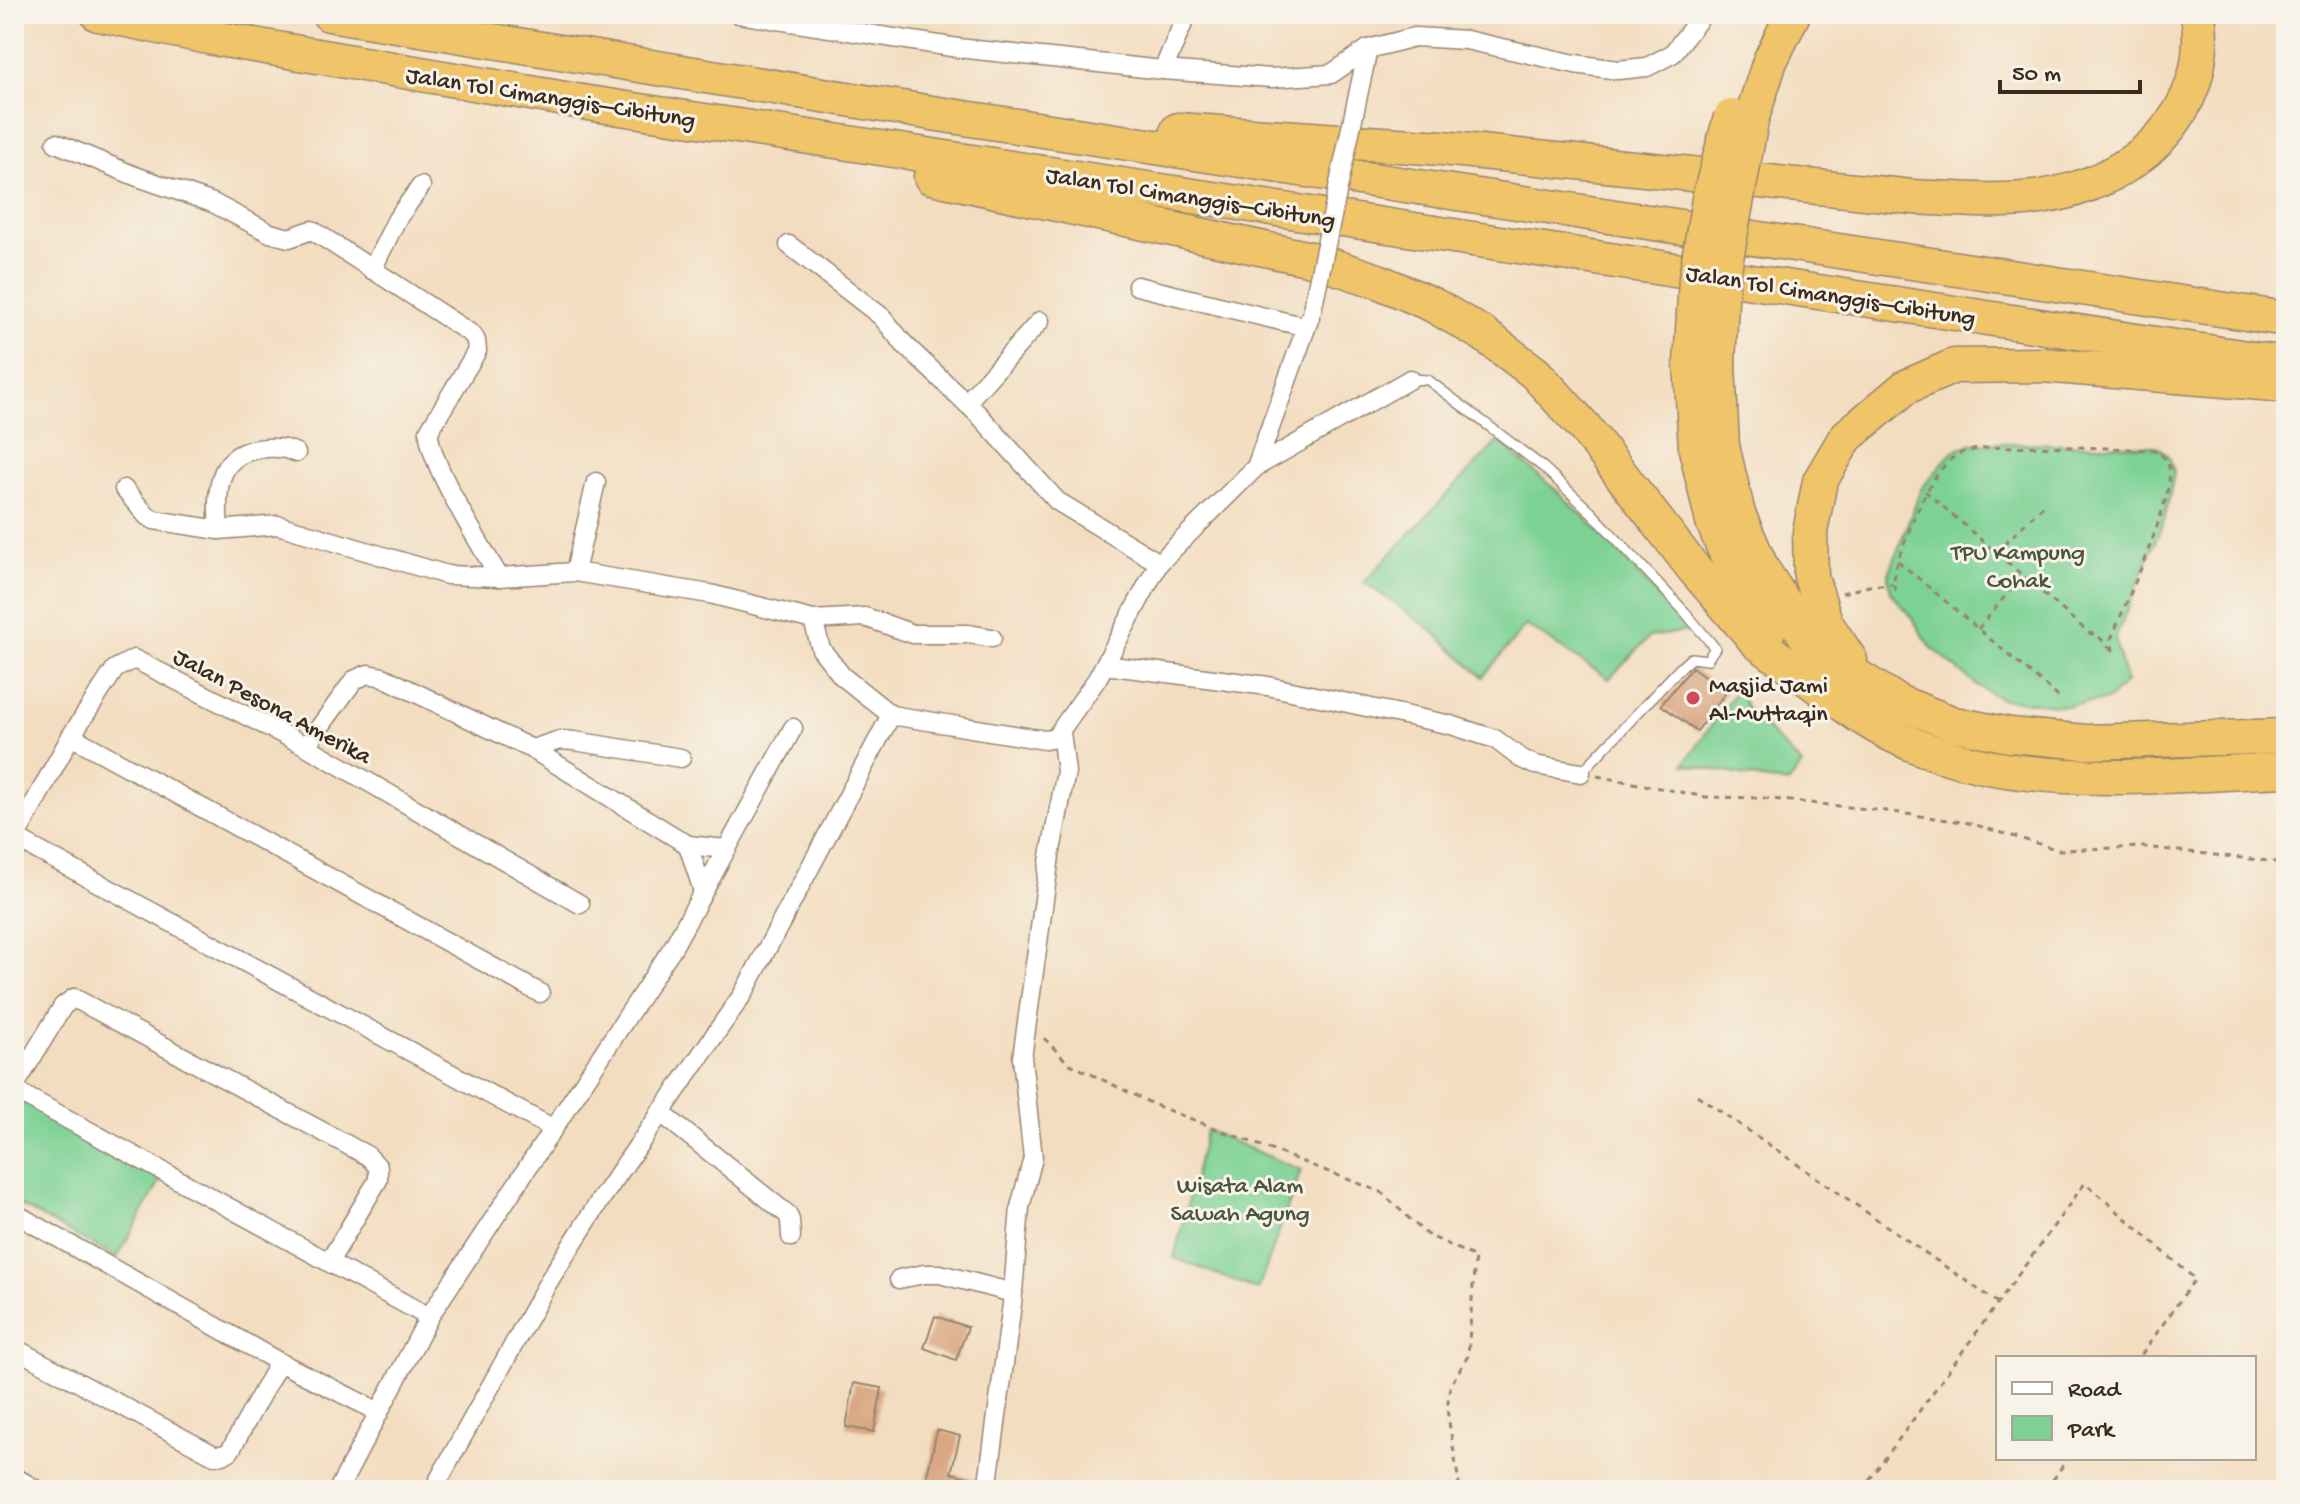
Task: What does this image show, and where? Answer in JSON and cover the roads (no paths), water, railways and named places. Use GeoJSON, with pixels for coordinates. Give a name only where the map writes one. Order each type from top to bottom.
{"type":"FeatureCollection","features":[{"type":"Feature","properties":{"kind":"highway","name":"Jalan Tol Cimanggis–Cibitung"},"geometry":{"type":"LineString","coordinates":[[98,14],[341,61],[588,103],[2286,364]]}},
{"type":"Feature","properties":{"kind":"highway","name":"Jalan Tol Cimanggis–Cibitung"},"geometry":{"type":"LineString","coordinates":[[329,14],[938,114],[2286,319]]}},
{"type":"Feature","properties":{"kind":"highway"},"geometry":{"type":"LineString","coordinates":[[1766,14],[1749,53],[1722,281],[1705,364],[1696,449],[1713,522],[1738,582],[1784,652],[1835,699]]}},
{"type":"Feature","properties":{"kind":"highway"},"geometry":{"type":"LineString","coordinates":[[1741,117],[1793,14]]}},
{"type":"Feature","properties":{"kind":"highway"},"geometry":{"type":"LineString","coordinates":[[938,114],[1442,148],[1913,197],[1982,201],[2042,197],[2099,182],[2143,155],[2178,118],[2197,73],[2198,14]]}},
{"type":"Feature","properties":{"kind":"highway"},"geometry":{"type":"LineString","coordinates":[[588,103],[1311,259],[1378,281],[1433,305],[1483,334],[1535,373],[1585,428],[1694,569],[1757,642],[1893,737],[1973,765],[2053,777],[2286,770]]}},
{"type":"Feature","properties":{"kind":"highway"},"geometry":{"type":"LineString","coordinates":[[1705,364],[1738,514],[1762,569],[1805,635],[1845,669],[1898,702],[1954,724],[2010,735],[2086,742],[2286,736]]}},
{"type":"Feature","properties":{"kind":"highway"},"geometry":{"type":"LineString","coordinates":[[1898,702],[1851,662],[1826,624],[1811,577],[1810,532],[1820,481],[1846,437],[1878,409],[1906,387],[1954,366],[2042,365],[2286,385]]}},
{"type":"Feature","properties":{"kind":"street"},"geometry":{"type":"LineString","coordinates":[[739,14],[958,48],[1271,78],[1331,74],[1368,49],[1415,37],[1466,40],[1575,64],[1618,70],[1647,67],[1672,54],[1703,14]]}},
{"type":"Feature","properties":{"kind":"street"},"geometry":{"type":"LineString","coordinates":[[1163,70],[1187,14]]}},
{"type":"Feature","properties":{"kind":"street"},"geometry":{"type":"LineString","coordinates":[[1256,467],[1309,319],[1368,49]]}},
{"type":"Feature","properties":{"kind":"street"},"geometry":{"type":"LineString","coordinates":[[56,143],[135,176],[213,203],[270,233],[289,238],[312,230],[473,335],[477,351],[429,431],[429,437],[433,453],[499,577]]}},
{"type":"Feature","properties":{"kind":"street"},"geometry":{"type":"LineString","coordinates":[[372,270],[397,219],[421,186]]}},
{"type":"Feature","properties":{"kind":"street"},"geometry":{"type":"LineString","coordinates":[[789,245],[882,317],[904,344],[966,403],[1057,501],[1159,563]]}},
{"type":"Feature","properties":{"kind":"street"},"geometry":{"type":"LineString","coordinates":[[1137,286],[1309,319]]}},
{"type":"Feature","properties":{"kind":"street"},"geometry":{"type":"LineString","coordinates":[[966,403],[1040,321]]}},
{"type":"Feature","properties":{"kind":"street"},"geometry":{"type":"LineString","coordinates":[[813,620],[821,649],[842,676],[891,715],[1045,740],[1055,738],[1105,665],[1159,563],[1256,467],[1410,379]]}},
{"type":"Feature","properties":{"kind":"street"},"geometry":{"type":"LineString","coordinates":[[219,530],[220,486],[223,471],[231,459],[246,450],[268,447],[296,453]]}},
{"type":"Feature","properties":{"kind":"street"},"geometry":{"type":"LineString","coordinates":[[575,572],[596,482]]}},
{"type":"Feature","properties":{"kind":"street"},"geometry":{"type":"LineString","coordinates":[[124,489],[154,520],[219,530],[278,525],[447,575],[499,577],[575,572],[710,594],[813,620],[865,617],[913,634],[969,634],[992,638]]}},
{"type":"Feature","properties":{"kind":"street","name":"Jalan Pesona Amerika"},"geometry":{"type":"LineString","coordinates":[[15,839],[71,736],[115,669],[134,659],[306,746],[580,904]]}},
{"type":"Feature","properties":{"kind":"street"},"geometry":{"type":"LineString","coordinates":[[1105,665],[1268,686],[1451,725],[1495,739],[1535,765],[1581,773]]}},
{"type":"Feature","properties":{"kind":"street"},"geometry":{"type":"LineString","coordinates":[[306,746],[354,680],[368,674],[383,677],[532,749],[688,845],[726,849]]}},
{"type":"Feature","properties":{"kind":"street"},"geometry":{"type":"LineString","coordinates":[[433,1490],[550,1279],[660,1112],[743,994],[891,715]]}},
{"type":"Feature","properties":{"kind":"street"},"geometry":{"type":"LineString","coordinates":[[338,1490],[429,1317],[673,947],[793,728]]}},
{"type":"Feature","properties":{"kind":"street"},"geometry":{"type":"LineString","coordinates":[[987,1490],[1013,1293],[1020,1207],[1033,1158],[1022,1058],[1050,856],[1066,772],[1061,732]]}},
{"type":"Feature","properties":{"kind":"street"},"geometry":{"type":"LineString","coordinates":[[71,736],[540,993]]}},
{"type":"Feature","properties":{"kind":"street"},"geometry":{"type":"LineString","coordinates":[[532,749],[560,740],[681,758]]}},
{"type":"Feature","properties":{"kind":"street"},"geometry":{"type":"LineString","coordinates":[[15,839],[552,1128]]}},
{"type":"Feature","properties":{"kind":"street"},"geometry":{"type":"LineString","coordinates":[[688,845],[703,891]]}},
{"type":"Feature","properties":{"kind":"street"},"geometry":{"type":"LineString","coordinates":[[329,1262],[378,1180],[378,1167],[368,1156],[74,998],[63,1006],[14,1088],[329,1262],[429,1317]]}},
{"type":"Feature","properties":{"kind":"street"},"geometry":{"type":"LineString","coordinates":[[660,1112],[787,1214],[791,1237]]}},
{"type":"Feature","properties":{"kind":"street"},"geometry":{"type":"LineString","coordinates":[[14,1213],[279,1362],[379,1412]]}},
{"type":"Feature","properties":{"kind":"street"},"geometry":{"type":"LineString","coordinates":[[899,1279],[940,1274],[1013,1293]]}},
{"type":"Feature","properties":{"kind":"street"},"geometry":{"type":"LineString","coordinates":[[14,1348],[214,1455],[230,1451],[279,1362]]}},
{"type":"Feature","properties":{"kind":"street"},"geometry":{"type":"LineString","coordinates":[[14,1477],[37,1490]]}},
{"type":"Feature","properties":{"kind":"lane"},"geometry":{"type":"LineString","coordinates":[[1410,379],[1428,380],[1543,467],[1592,513],[1715,648],[1707,660],[1691,658],[1680,668],[1581,773]]}},
{"type":"Feature","properties":{"kind":"place","name":"Masjid Jami Al-Muttaqin"},"geometry":{"type":"Point","coordinates":[1693,698]}},
{"type":"Feature","properties":{"kind":"park label","name":"TPU Kampung Cohak"},"geometry":{"type":"Point","coordinates":[2018,565]}},
{"type":"Feature","properties":{"kind":"park label","name":"Wisata Alam Sawah Agung"},"geometry":{"type":"Point","coordinates":[1240,1198]}}]}
